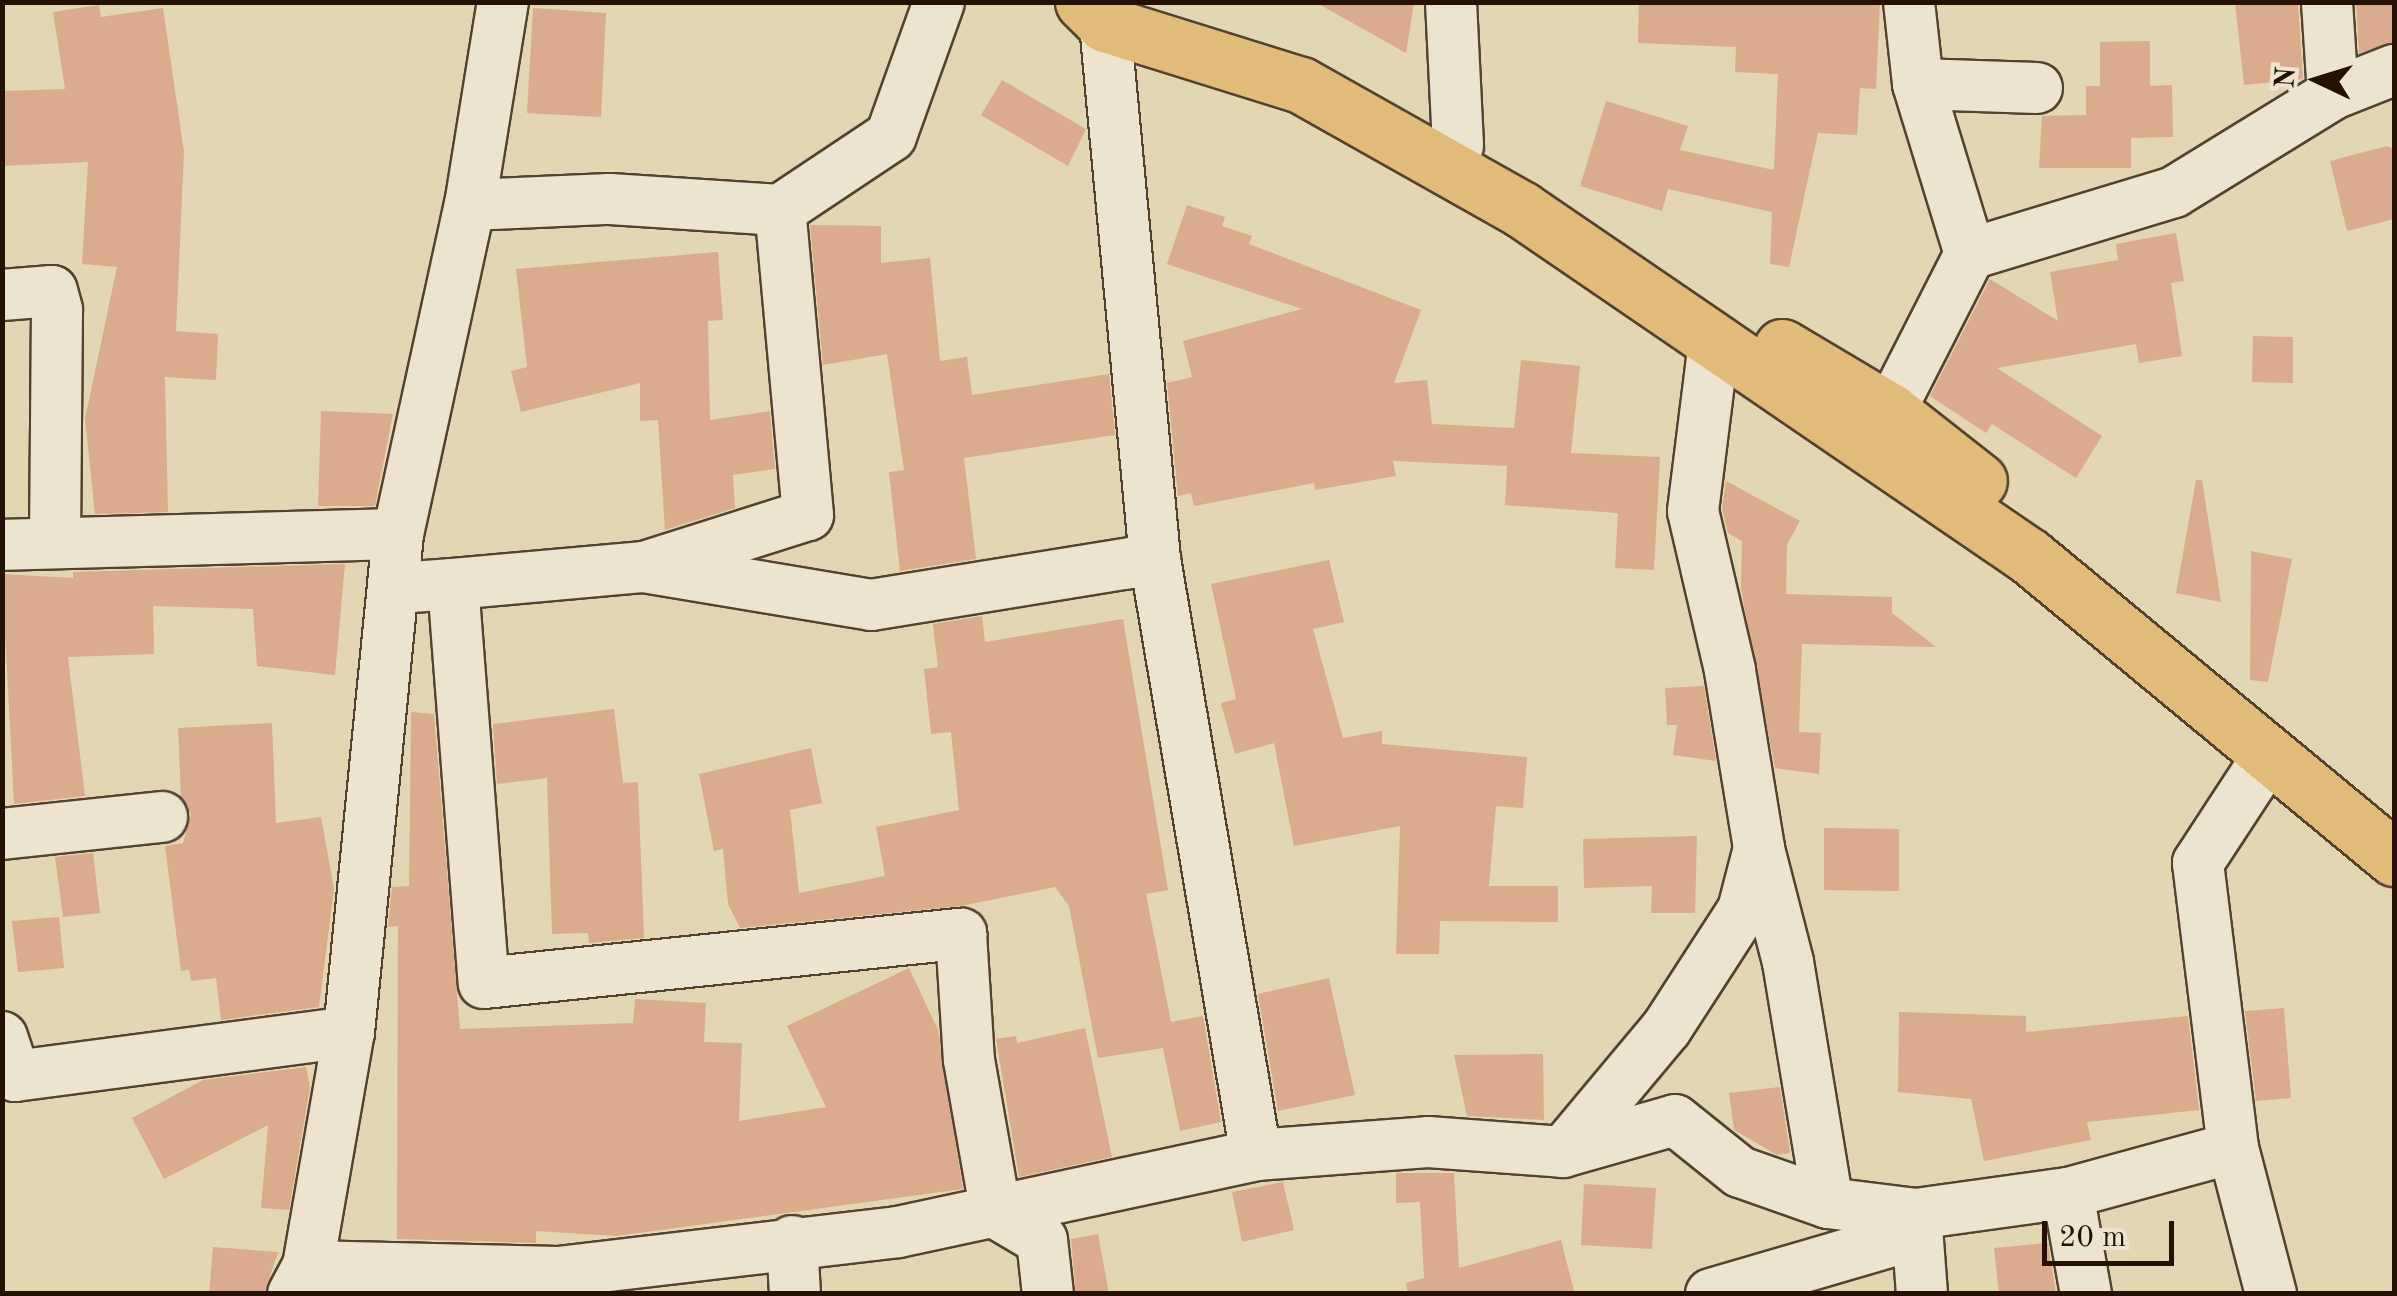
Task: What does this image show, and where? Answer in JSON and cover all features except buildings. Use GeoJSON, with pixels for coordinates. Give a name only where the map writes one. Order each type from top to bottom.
{"type":"FeatureCollection","features":[{"type":"Feature","properties":{"kind":"main road"},"geometry":{"type":"LineString","coordinates":[[1154,2],[1318,67],[1458,146],[1890,411],[2261,705],[2394,822]]}},
{"type":"Feature","properties":{"kind":"main road"},"geometry":{"type":"LineString","coordinates":[[1094,13],[1301,85],[1521,208],[2029,556],[2394,858]]}},
{"type":"Feature","properties":{"kind":"street"},"geometry":{"type":"LineString","coordinates":[[503,2],[470,205],[398,534],[398,588],[348,1032],[301,1280],[558,1272],[996,1213],[1256,1155],[1428,1142],[1563,1152],[1675,1120],[1740,1172],[1828,1204],[1916,1214],[2068,1193],[2233,1148]]}},
{"type":"Feature","properties":{"kind":"street"},"geometry":{"type":"LineString","coordinates":[[470,205],[610,199],[780,210],[891,136],[938,2]]}},
{"type":"Feature","properties":{"kind":"street"},"geometry":{"type":"LineString","coordinates":[[1451,2],[1458,146]]}},
{"type":"Feature","properties":{"kind":"street"},"geometry":{"type":"LineString","coordinates":[[1890,411],[1970,254],[1918,84],[1910,2]]}},
{"type":"Feature","properties":{"kind":"street"},"geometry":{"type":"LineString","coordinates":[[2327,2],[2334,94]]}},
{"type":"Feature","properties":{"kind":"street"},"geometry":{"type":"LineString","coordinates":[[1094,13],[1156,559],[1256,1155]]}},
{"type":"Feature","properties":{"kind":"street"},"geometry":{"type":"LineString","coordinates":[[1970,254],[2174,192],[2334,94],[2394,70]]}},
{"type":"Feature","properties":{"kind":"street"},"geometry":{"type":"LineString","coordinates":[[1918,84],[2037,88]]}},
{"type":"Feature","properties":{"kind":"street"},"geometry":{"type":"LineString","coordinates":[[398,588],[644,567],[808,515],[780,210]]}},
{"type":"Feature","properties":{"kind":"street"},"geometry":{"type":"LineString","coordinates":[[2,295],[52,291],[57,310],[55,542]]}},
{"type":"Feature","properties":{"kind":"street"},"geometry":{"type":"LineString","coordinates":[[1714,342],[1693,511],[1730,670],[1759,848],[1788,962],[1828,1204]]}},
{"type":"Feature","properties":{"kind":"street"},"geometry":{"type":"LineString","coordinates":[[2,545],[398,534]]}},
{"type":"Feature","properties":{"kind":"street"},"geometry":{"type":"LineString","coordinates":[[644,567],[872,606],[1156,559]]}},
{"type":"Feature","properties":{"kind":"street"},"geometry":{"type":"LineString","coordinates":[[453,584],[484,982],[961,934],[969,1060],[996,1213],[1042,1240],[1048,1294]]}},
{"type":"Feature","properties":{"kind":"street"},"geometry":{"type":"LineString","coordinates":[[2268,756],[2198,863],[2233,1148],[2270,1294]]}},
{"type":"Feature","properties":{"kind":"street"},"geometry":{"type":"LineString","coordinates":[[2,834],[162,817]]}},
{"type":"Feature","properties":{"kind":"street"},"geometry":{"type":"LineString","coordinates":[[1563,1152],[1686,1000],[1743,910],[1759,848]]}},
{"type":"Feature","properties":{"kind":"street"},"geometry":{"type":"LineString","coordinates":[[2,1037],[15,1076],[348,1032]]}},
{"type":"Feature","properties":{"kind":"street"},"geometry":{"type":"LineString","coordinates":[[2068,1193],[2086,1294]]}},
{"type":"Feature","properties":{"kind":"street"},"geometry":{"type":"LineString","coordinates":[[1711,1294],[1892,1241],[1916,1214]]}},
{"type":"Feature","properties":{"kind":"street"},"geometry":{"type":"LineString","coordinates":[[1916,1214],[1922,1294]]}},
{"type":"Feature","properties":{"kind":"street"},"geometry":{"type":"LineString","coordinates":[[792,1241],[795,1294]]}}]}
